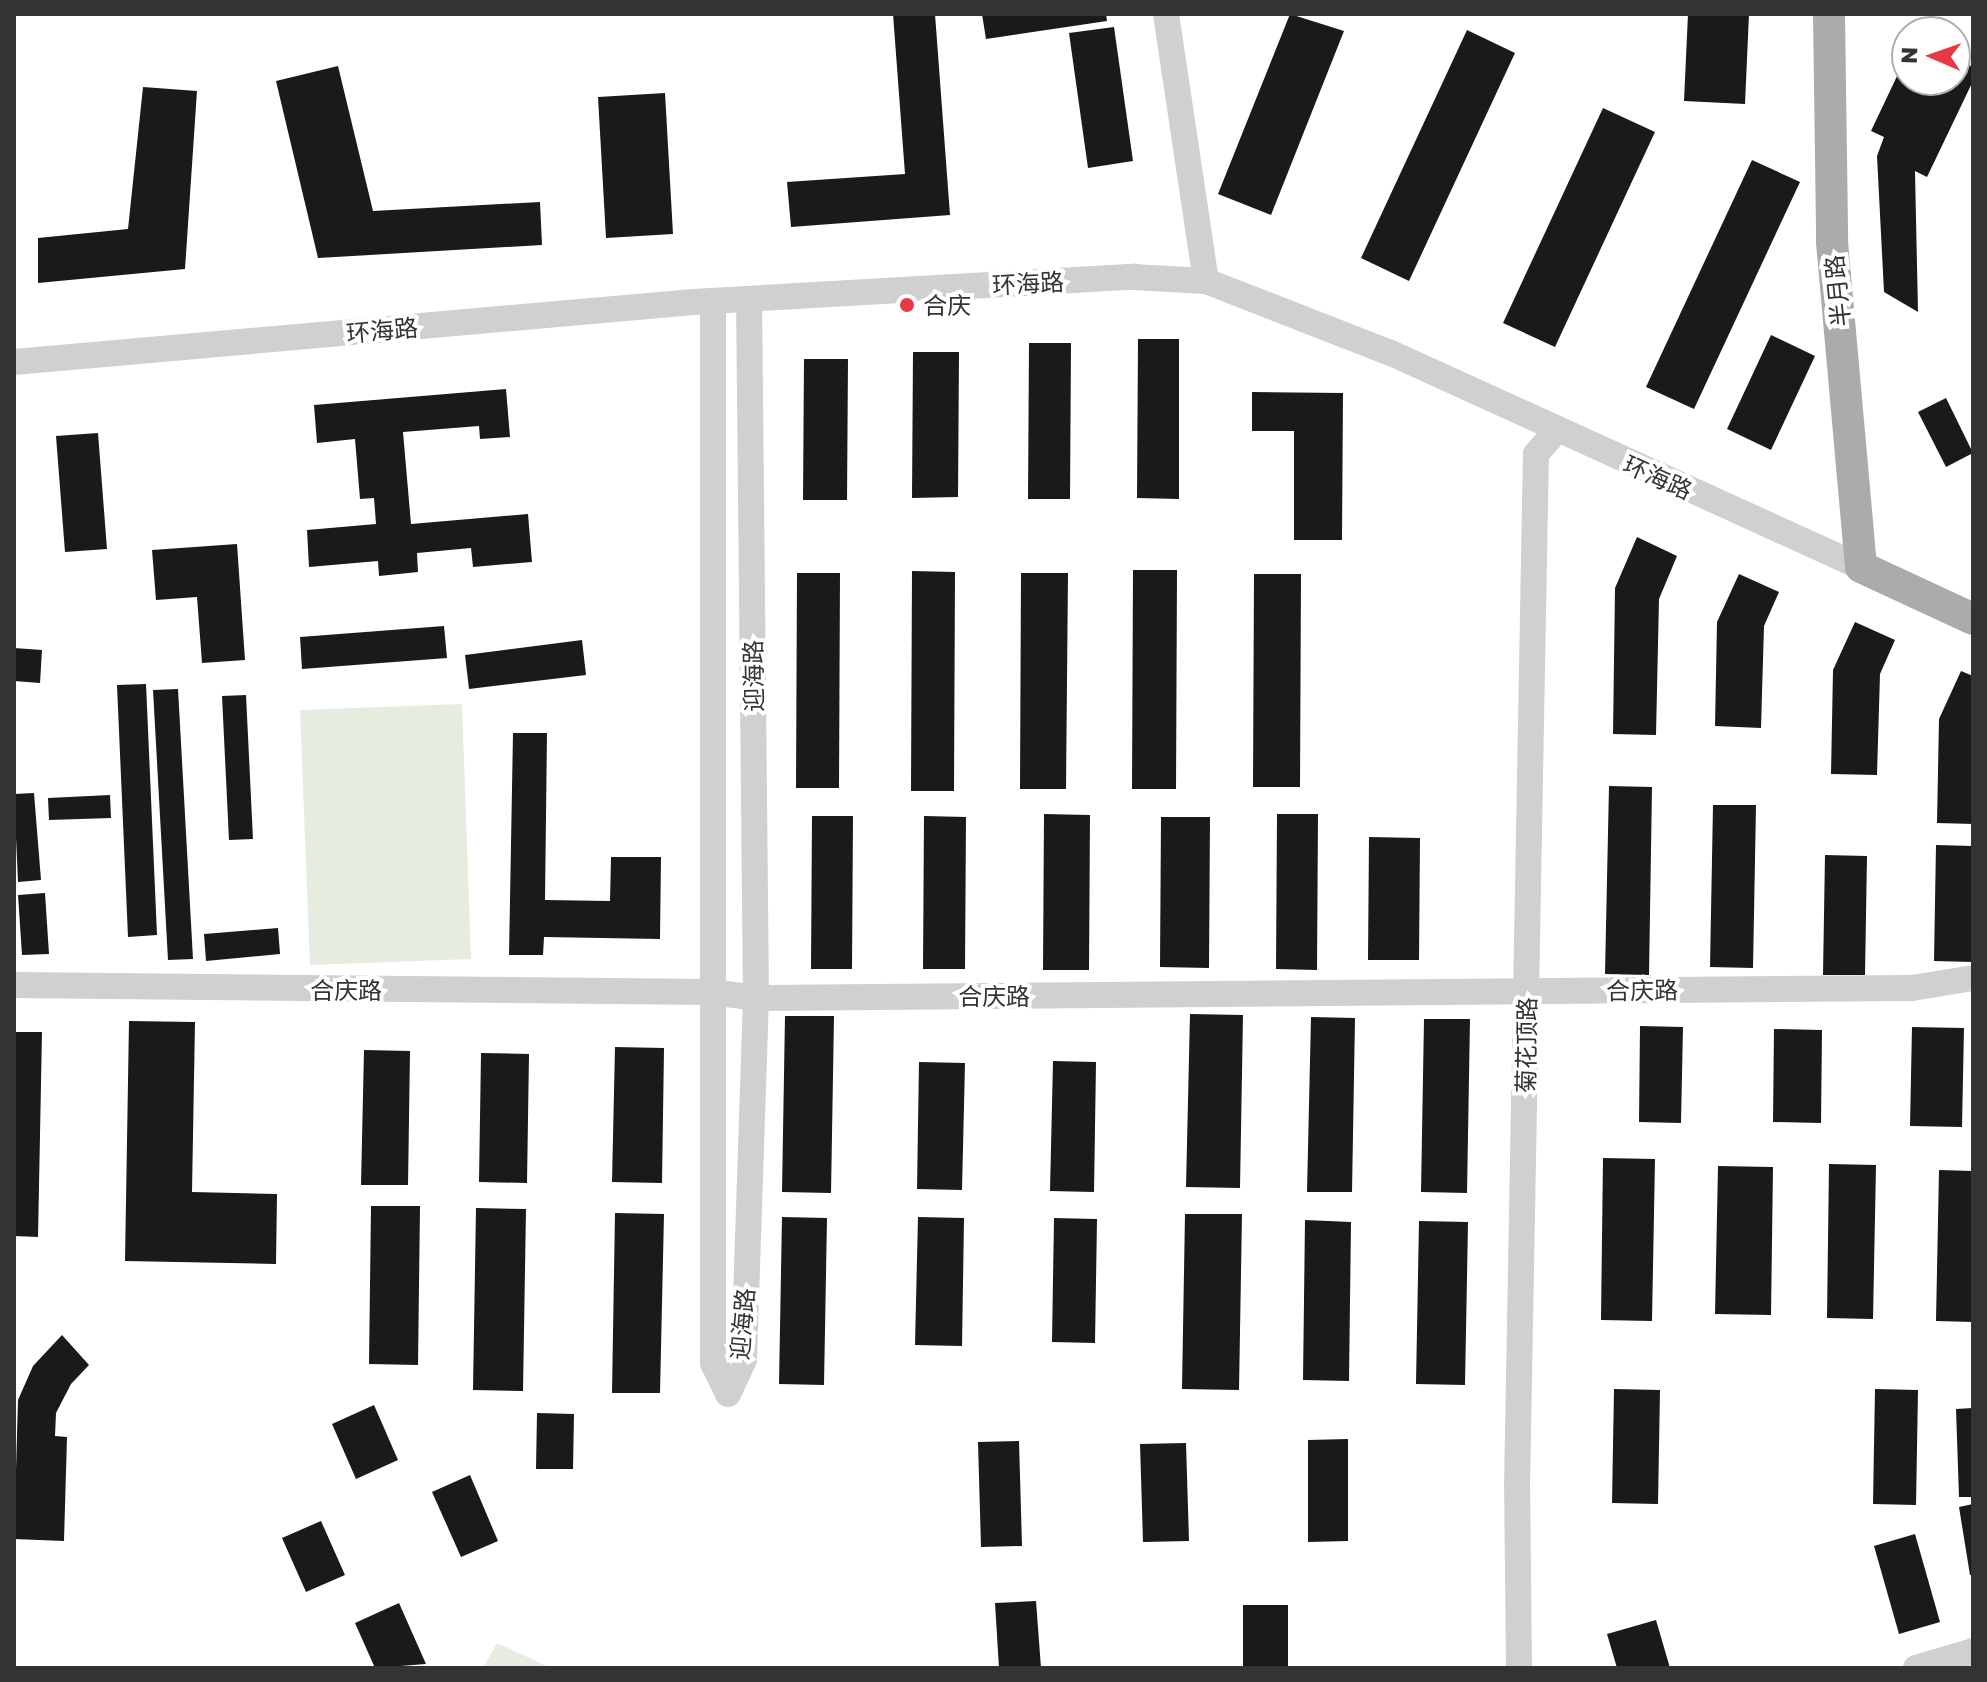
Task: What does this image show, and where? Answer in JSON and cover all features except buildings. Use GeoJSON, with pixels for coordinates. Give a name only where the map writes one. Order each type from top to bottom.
{"type":"FeatureCollection","features":[{"type":"Feature","properties":{"kind":"main road","name":"半月路"},"geometry":{"type":"LineString","coordinates":[[1829,14],[1832,242],[1861,567]]}},
{"type":"Feature","properties":{"kind":"main road","name":"环海路"},"geometry":{"type":"LineString","coordinates":[[1861,567],[1973,619]]}},
{"type":"Feature","properties":{"kind":"street"},"geometry":{"type":"LineString","coordinates":[[1166,14],[1206,281]]}},
{"type":"Feature","properties":{"kind":"street","name":"环海路"},"geometry":{"type":"LineString","coordinates":[[14,362],[749,299],[1133,277],[1206,281],[1391,353],[1861,567]]}},
{"type":"Feature","properties":{"kind":"street","name":"迎海路"},"geometry":{"type":"LineString","coordinates":[[713,302],[713,1363],[728,1394],[744,1359],[756,998],[749,299]]}},
{"type":"Feature","properties":{"kind":"street","name":"菊花顶路"},"geometry":{"type":"LineString","coordinates":[[1519,1668],[1517,1487],[1536,454],[1557,430]]}},
{"type":"Feature","properties":{"kind":"street","name":"合庆路"},"geometry":{"type":"LineString","coordinates":[[14,985],[712,992],[756,998],[1912,988],[1973,978]]}},
{"type":"Feature","properties":{"kind":"street"},"geometry":{"type":"LineString","coordinates":[[1916,1668],[1973,1651]]}},
{"type":"Feature","properties":{"kind":"shaded area"},"geometry":{"type":"Polygon","coordinates":[[[462,704],[471,959],[310,965],[300,710],[462,704]]]}},
{"type":"Feature","properties":{"kind":"shaded area"},"geometry":{"type":"Polygon","coordinates":[[[497,1643],[551,1668],[483,1668],[497,1643]]]}},
{"type":"Feature","properties":{"kind":"place","name":"合庆"},"geometry":{"type":"Point","coordinates":[907,305]}}]}
